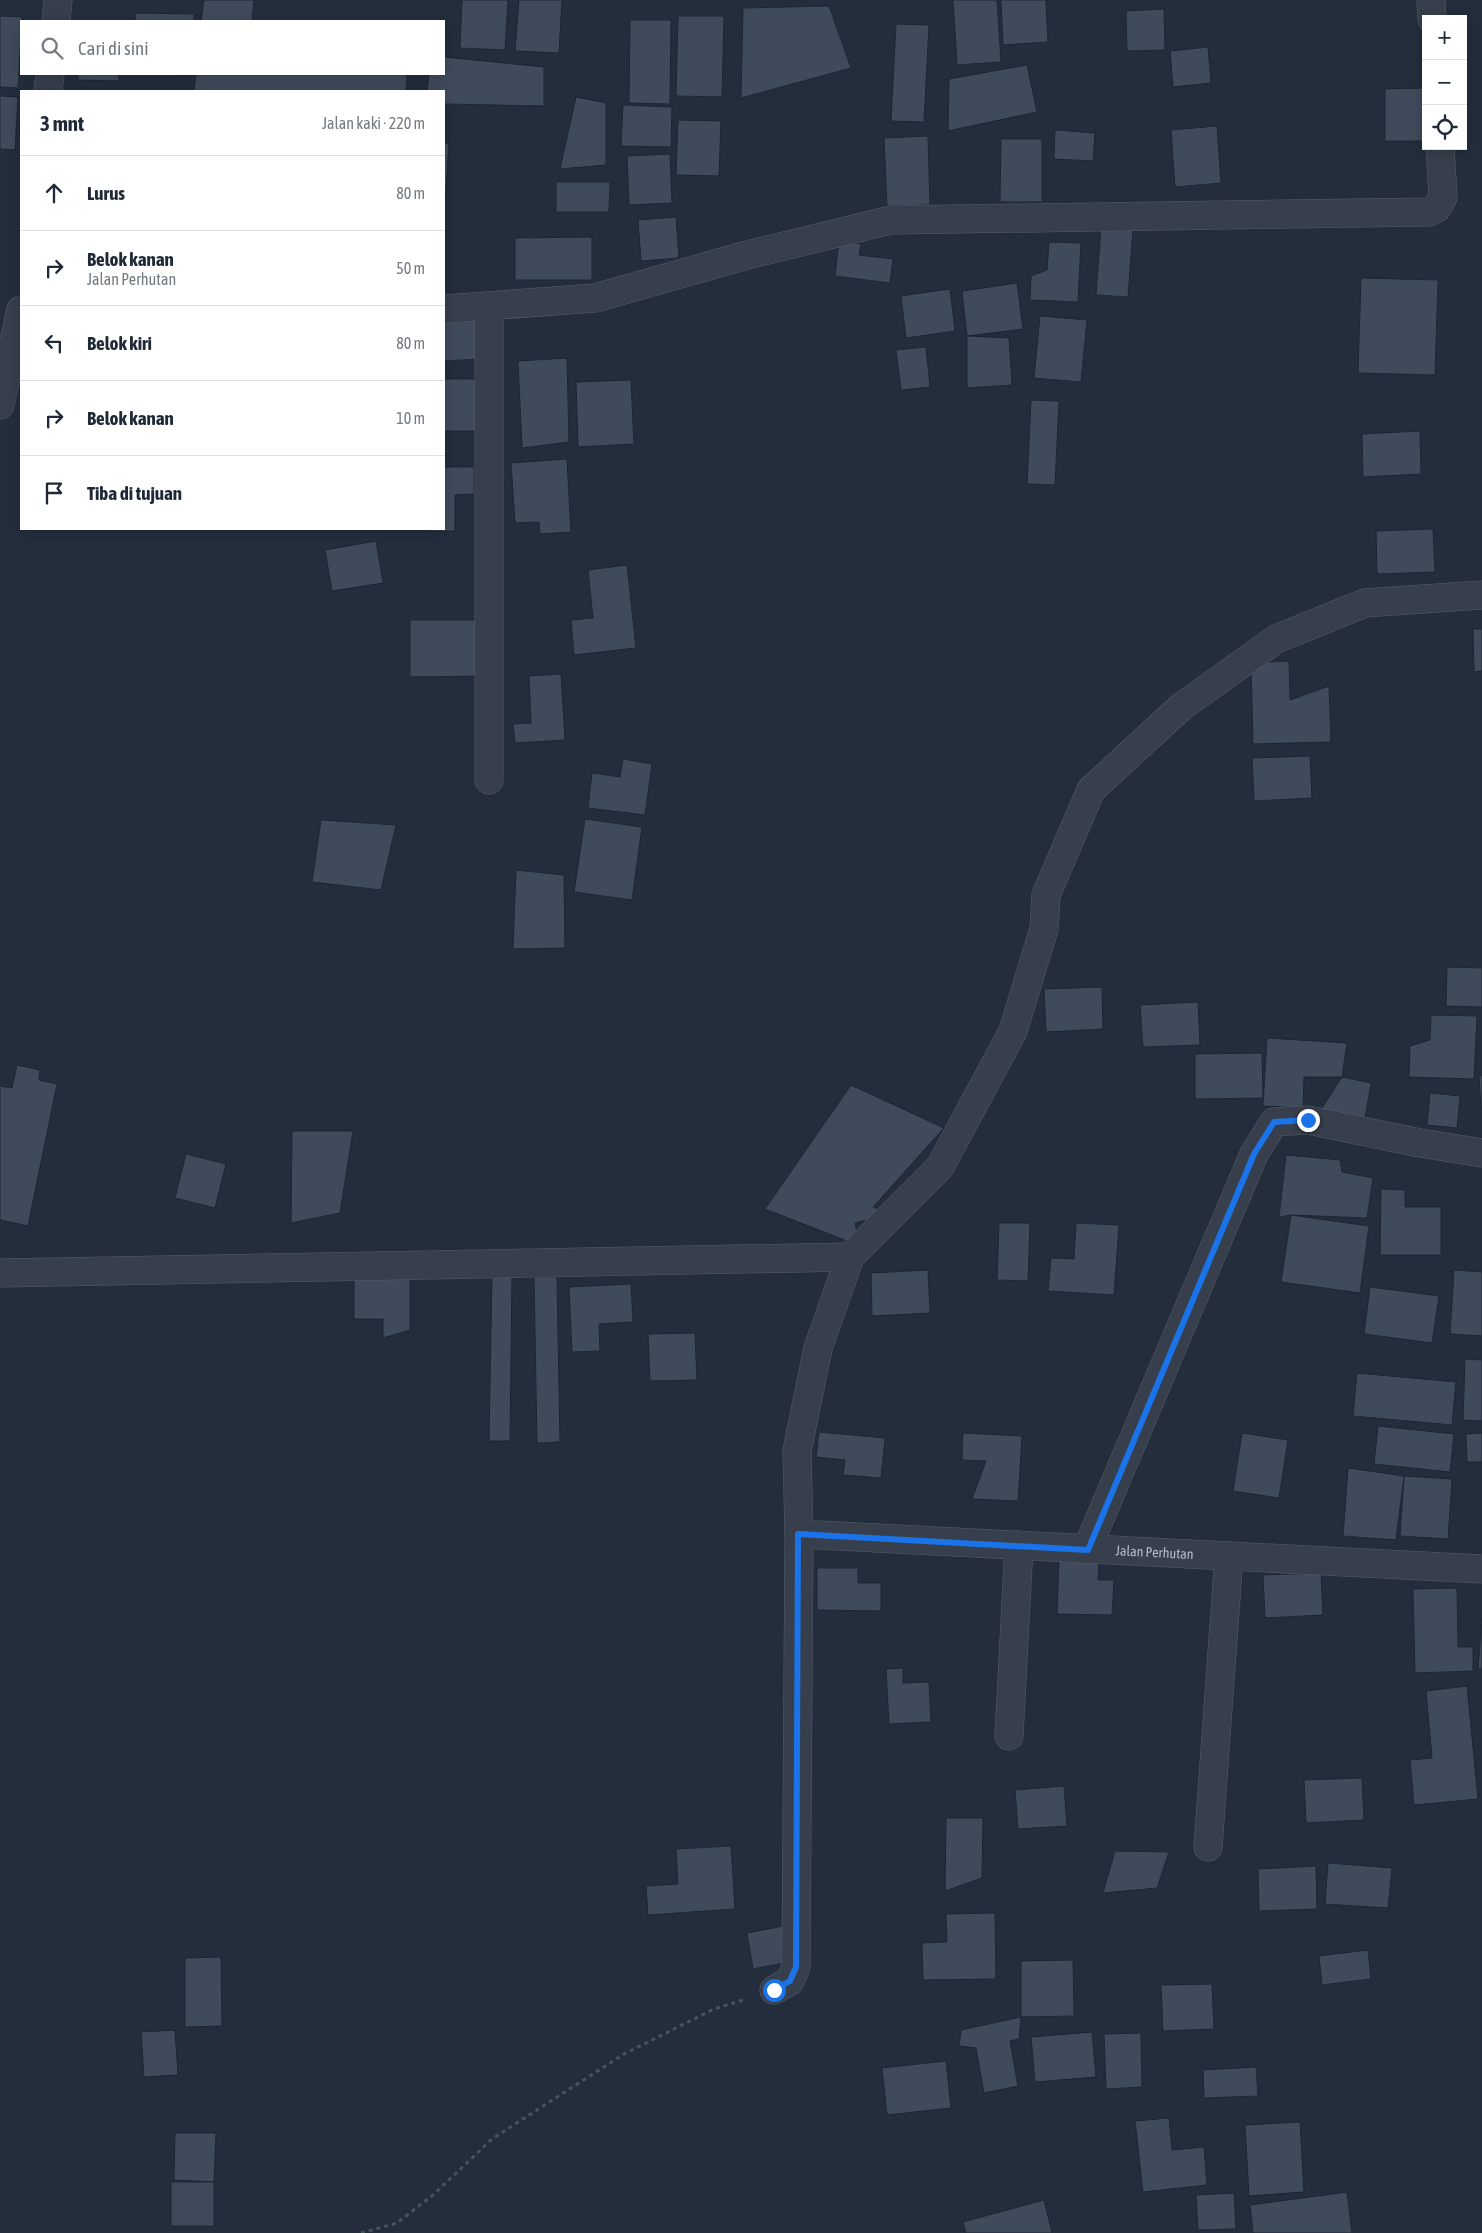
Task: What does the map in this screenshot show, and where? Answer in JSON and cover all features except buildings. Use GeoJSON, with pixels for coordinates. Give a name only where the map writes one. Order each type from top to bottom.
{"type":"FeatureCollection","features":[{"type":"Feature","properties":{"kind":"street"},"geometry":{"type":"LineString","coordinates":[[56,20],[58,0]]}},
{"type":"Feature","properties":{"kind":"street"},"geometry":{"type":"LineString","coordinates":[[1431,0],[1432,15]]}},
{"type":"Feature","properties":{"kind":"street"},"geometry":{"type":"LineString","coordinates":[[48,90],[50,75]]}},
{"type":"Feature","properties":{"kind":"street"},"geometry":{"type":"LineString","coordinates":[[445,309],[595,298],[748,255],[891,220],[1429,212],[1437,208],[1443,197],[1440,150]]}},
{"type":"Feature","properties":{"kind":"street"},"geometry":{"type":"LineString","coordinates":[[489,306],[489,780]]}},
{"type":"Feature","properties":{"kind":"street"},"geometry":{"type":"LineString","coordinates":[[0,406],[20,315]]}},
{"type":"Feature","properties":{"kind":"street"},"geometry":{"type":"LineString","coordinates":[[774,1990],[790,1981],[796,1967],[797,1450],[818,1348],[850,1257],[940,1167],[1013,1031],[1044,929],[1046,895],[1091,790],[1181,706],[1276,639],[1365,603],[1482,595]]}},
{"type":"Feature","properties":{"kind":"street"},"geometry":{"type":"LineString","coordinates":[[1088,1550],[1254,1154],[1274,1122],[1308,1120],[1420,1143],[1482,1153]]}},
{"type":"Feature","properties":{"kind":"street"},"geometry":{"type":"LineString","coordinates":[[0,1273],[850,1257]]}},
{"type":"Feature","properties":{"kind":"street","name":"Jalan Perhutan"},"geometry":{"type":"LineString","coordinates":[[798,1534],[1482,1569]]}},
{"type":"Feature","properties":{"kind":"street"},"geometry":{"type":"LineString","coordinates":[[1009,1736],[1019,1545]]}},
{"type":"Feature","properties":{"kind":"street"},"geometry":{"type":"LineString","coordinates":[[1208,1847],[1230,1556]]}},
{"type":"Feature","properties":{"kind":"path"},"geometry":{"type":"LineString","coordinates":[[361,2233],[397,2223],[433,2195],[492,2139],[624,2054],[714,2009],[774,1990]]}},
{"type":"Feature","properties":{"kind":"route"},"geometry":{"type":"LineString","coordinates":[[774,1990],[790,1981],[796,1967],[798,1534],[1088,1550],[1254,1154],[1274,1122],[1308,1120]]}}]}
